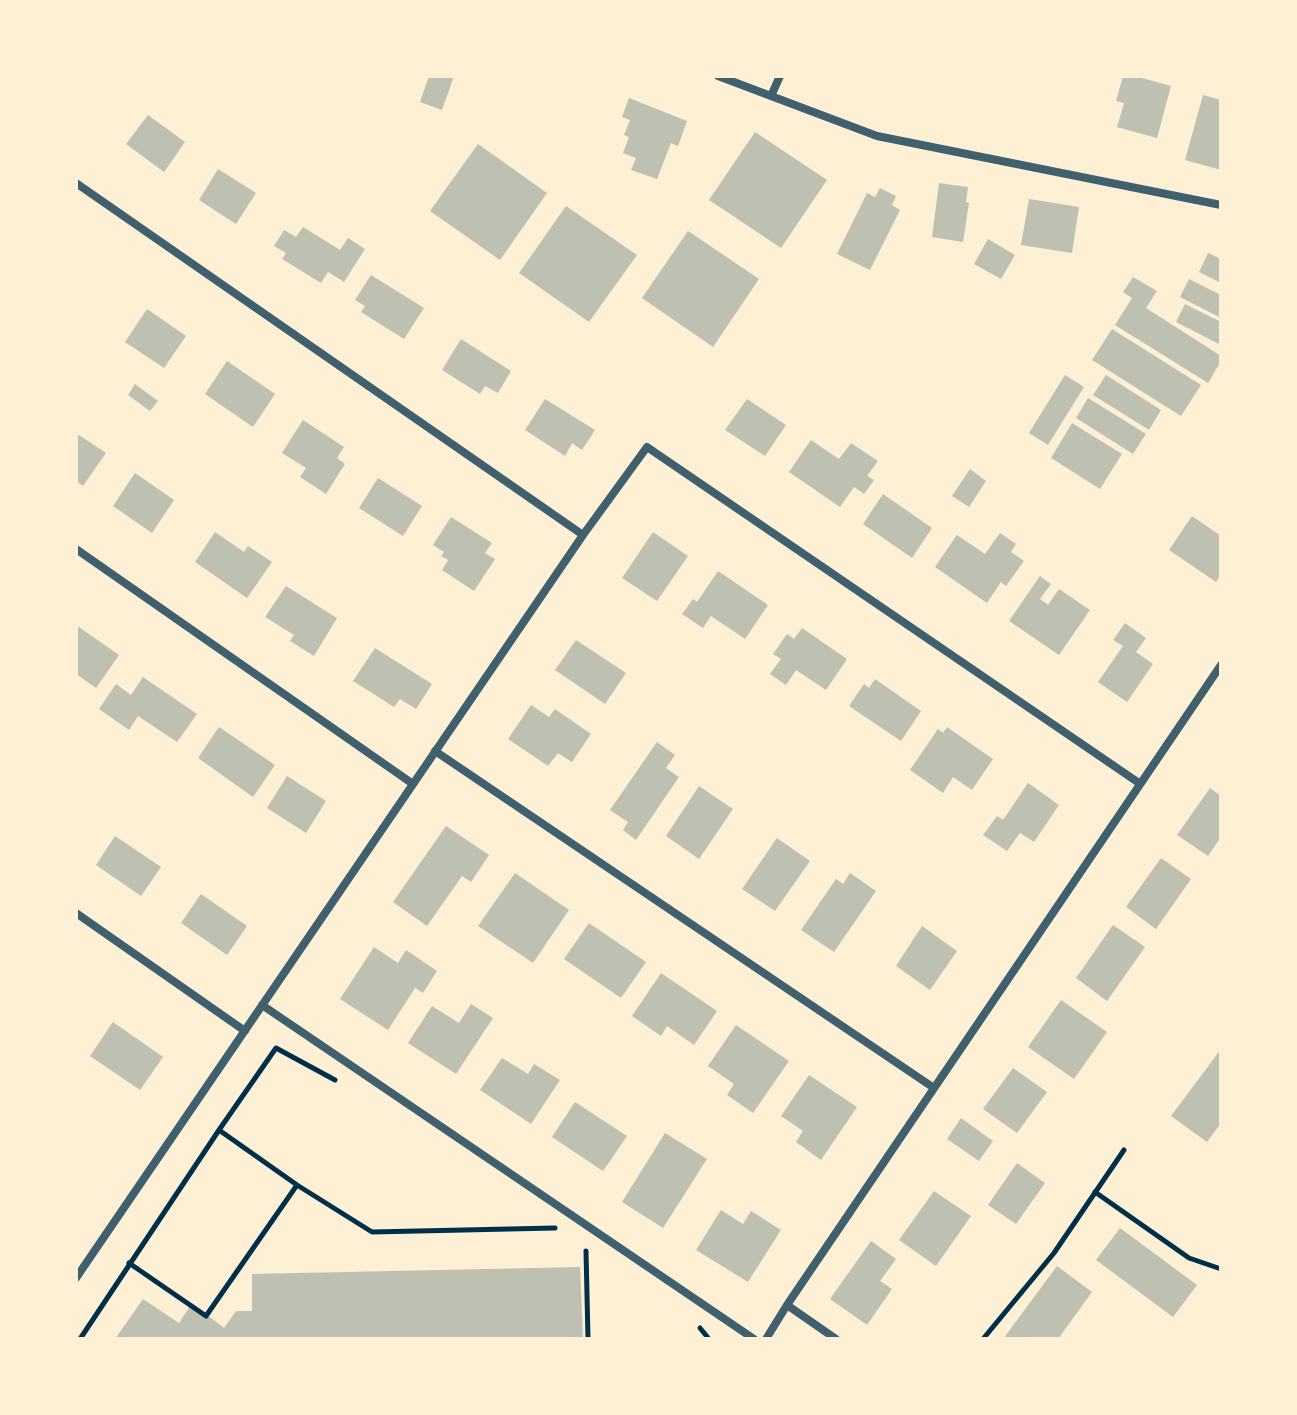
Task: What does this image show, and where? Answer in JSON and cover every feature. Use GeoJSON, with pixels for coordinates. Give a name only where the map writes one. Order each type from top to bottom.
{"type":"FeatureCollection","features":[{"type":"Feature","properties":{"kind":"street"},"geometry":{"type":"LineString","coordinates":[[718,76],[877,136],[1221,205]]}},
{"type":"Feature","properties":{"kind":"street"},"geometry":{"type":"LineString","coordinates":[[771,96],[780,76]]}},
{"type":"Feature","properties":{"kind":"street"},"geometry":{"type":"LineString","coordinates":[[76,183],[583,535]]}},
{"type":"Feature","properties":{"kind":"street"},"geometry":{"type":"LineString","coordinates":[[76,1278],[583,535],[647,447],[1139,783]]}},
{"type":"Feature","properties":{"kind":"street"},"geometry":{"type":"LineString","coordinates":[[76,549],[413,784]]}},
{"type":"Feature","properties":{"kind":"street"},"geometry":{"type":"LineString","coordinates":[[766,1339],[1221,665]]}},
{"type":"Feature","properties":{"kind":"street"},"geometry":{"type":"LineString","coordinates":[[435,751],[934,1088]]}},
{"type":"Feature","properties":{"kind":"street"},"geometry":{"type":"LineString","coordinates":[[76,913],[245,1031]]}},
{"type":"Feature","properties":{"kind":"street"},"geometry":{"type":"LineString","coordinates":[[262,1005],[754,1339]]}},
{"type":"Feature","properties":{"kind":"street"},"geometry":{"type":"LineString","coordinates":[[787,1305],[836,1339]]}},
{"type":"Feature","properties":{"kind":"path"},"geometry":{"type":"LineString","coordinates":[[80,1339],[276,1048],[346,1088]]}},
{"type":"Feature","properties":{"kind":"path"},"geometry":{"type":"LineString","coordinates":[[219,1130],[297,1185],[372,1232],[555,1228]]}},
{"type":"Feature","properties":{"kind":"path"},"geometry":{"type":"LineString","coordinates":[[983,1339],[1054,1253],[1124,1150]]}},
{"type":"Feature","properties":{"kind":"path"},"geometry":{"type":"LineString","coordinates":[[129,1263],[206,1316],[297,1185]]}},
{"type":"Feature","properties":{"kind":"path"},"geometry":{"type":"LineString","coordinates":[[1095,1192],[1189,1258],[1221,1269]]}},
{"type":"Feature","properties":{"kind":"path"},"geometry":{"type":"LineString","coordinates":[[586,1251],[588,1339]]}},
{"type":"Feature","properties":{"kind":"building"},"geometry":{"type":"Polygon","coordinates":[[[429,76],[454,76],[442,110],[420,102],[429,76]]]}},
{"type":"Feature","properties":{"kind":"building"},"geometry":{"type":"Polygon","coordinates":[[[1123,76],[1135,76],[1171,86],[1157,138],[1117,127],[1124,103],[1116,101],[1123,76]]]}},
{"type":"Feature","properties":{"kind":"building"},"geometry":{"type":"Polygon","coordinates":[[[1203,95],[1221,100],[1221,170],[1185,160],[1203,95]]]}},
{"type":"Feature","properties":{"kind":"building"},"geometry":{"type":"Polygon","coordinates":[[[629,98],[687,121],[678,146],[671,143],[657,179],[631,170],[636,158],[623,153],[629,137],[624,135],[630,120],[622,117],[629,98]]]}},
{"type":"Feature","properties":{"kind":"building"},"geometry":{"type":"Polygon","coordinates":[[[148,115],[185,142],[164,172],[126,144],[148,115]]]}},
{"type":"Feature","properties":{"kind":"building"},"geometry":{"type":"Polygon","coordinates":[[[755,132],[827,180],[781,248],[709,200],[755,132]]]}},
{"type":"Feature","properties":{"kind":"building"},"geometry":{"type":"Polygon","coordinates":[[[478,144],[547,193],[500,260],[430,211],[478,144]]]}},
{"type":"Feature","properties":{"kind":"building"},"geometry":{"type":"Polygon","coordinates":[[[218,169],[256,193],[236,224],[199,200],[218,169]]]}},
{"type":"Feature","properties":{"kind":"building"},"geometry":{"type":"Polygon","coordinates":[[[939,183],[968,187],[966,202],[969,203],[963,242],[932,237],[939,183]]]}},
{"type":"Feature","properties":{"kind":"building"},"geometry":{"type":"Polygon","coordinates":[[[880,188],[896,196],[892,205],[900,210],[870,270],[837,254],[867,193],[875,197],[880,188]]]}},
{"type":"Feature","properties":{"kind":"building"},"geometry":{"type":"Polygon","coordinates":[[[1029,199],[1079,207],[1072,253],[1021,245],[1029,199]]]}},
{"type":"Feature","properties":{"kind":"building"},"geometry":{"type":"Polygon","coordinates":[[[566,206],[637,255],[589,322],[519,273],[566,206]]]}},
{"type":"Feature","properties":{"kind":"building"},"geometry":{"type":"Polygon","coordinates":[[[303,227],[340,250],[348,238],[365,249],[344,282],[328,272],[321,283],[282,259],[286,253],[274,246],[284,230],[296,237],[303,227]]]}},
{"type":"Feature","properties":{"kind":"building"},"geometry":{"type":"Polygon","coordinates":[[[688,231],[759,279],[713,347],[642,298],[688,231]]]}},
{"type":"Feature","properties":{"kind":"building"},"geometry":{"type":"Polygon","coordinates":[[[988,239],[1015,255],[1001,279],[974,264],[988,239]]]}},
{"type":"Feature","properties":{"kind":"building"},"geometry":{"type":"Polygon","coordinates":[[[1208,253],[1221,259],[1221,283],[1199,272],[1208,253]]]}},
{"type":"Feature","properties":{"kind":"building"},"geometry":{"type":"Polygon","coordinates":[[[371,275],[424,308],[404,339],[361,312],[365,306],[355,300],[371,275]]]}},
{"type":"Feature","properties":{"kind":"building"},"geometry":{"type":"Polygon","coordinates":[[[1133,277],[1157,291],[1146,308],[1221,356],[1208,383],[1115,325],[1132,298],[1123,292],[1133,277]]]}},
{"type":"Feature","properties":{"kind":"building"},"geometry":{"type":"Polygon","coordinates":[[[1189,279],[1221,295],[1221,318],[1180,297],[1189,279]]]}},
{"type":"Feature","properties":{"kind":"building"},"geometry":{"type":"Polygon","coordinates":[[[1185,304],[1221,322],[1221,345],[1176,322],[1185,304]]]}},
{"type":"Feature","properties":{"kind":"building"},"geometry":{"type":"Polygon","coordinates":[[[147,309],[186,336],[164,368],[125,342],[147,309]]]}},
{"type":"Feature","properties":{"kind":"building"},"geometry":{"type":"Polygon","coordinates":[[[1112,329],[1201,385],[1181,416],[1092,360],[1112,329]]]}},
{"type":"Feature","properties":{"kind":"building"},"geometry":{"type":"Polygon","coordinates":[[[461,339],[511,371],[498,393],[485,386],[480,394],[442,370],[461,339]]]}},
{"type":"Feature","properties":{"kind":"building"},"geometry":{"type":"Polygon","coordinates":[[[227,361],[275,394],[253,427],[205,394],[227,361]]]}},
{"type":"Feature","properties":{"kind":"building"},"geometry":{"type":"Polygon","coordinates":[[[1065,375],[1084,387],[1048,445],[1029,433],[1065,375]]]}},
{"type":"Feature","properties":{"kind":"building"},"geometry":{"type":"Polygon","coordinates":[[[1106,375],[1161,410],[1149,430],[1093,395],[1106,375]]]}},
{"type":"Feature","properties":{"kind":"building"},"geometry":{"type":"Polygon","coordinates":[[[135,384],[158,401],[150,411],[128,395],[135,384]]]}},
{"type":"Feature","properties":{"kind":"building"},"geometry":{"type":"Polygon","coordinates":[[[1088,398],[1146,434],[1133,454],[1076,418],[1088,398]]]}},
{"type":"Feature","properties":{"kind":"building"},"geometry":{"type":"Polygon","coordinates":[[[545,399],[595,430],[582,450],[572,443],[565,456],[525,430],[545,399]]]}},
{"type":"Feature","properties":{"kind":"building"},"geometry":{"type":"Polygon","coordinates":[[[747,399],[786,425],[765,456],[725,430],[747,399]]]}},
{"type":"Feature","properties":{"kind":"building"},"geometry":{"type":"Polygon","coordinates":[[[303,420],[344,447],[337,458],[345,464],[326,494],[300,477],[306,468],[282,453],[303,420]]]}},
{"type":"Feature","properties":{"kind":"building"},"geometry":{"type":"Polygon","coordinates":[[[1072,423],[1122,454],[1100,489],[1051,458],[1072,423]]]}},
{"type":"Feature","properties":{"kind":"building"},"geometry":{"type":"Polygon","coordinates":[[[76,433],[106,453],[83,486],[76,481],[76,433]]]}},
{"type":"Feature","properties":{"kind":"building"},"geometry":{"type":"Polygon","coordinates":[[[811,440],[839,459],[851,443],[878,461],[867,476],[874,480],[864,494],[854,487],[840,507],[789,472],[811,440]]]}},
{"type":"Feature","properties":{"kind":"building"},"geometry":{"type":"Polygon","coordinates":[[[970,469],[986,481],[969,507],[952,496],[970,469]]]}},
{"type":"Feature","properties":{"kind":"building"},"geometry":{"type":"Polygon","coordinates":[[[135,473],[174,500],[152,533],[113,506],[135,473]]]}},
{"type":"Feature","properties":{"kind":"building"},"geometry":{"type":"Polygon","coordinates":[[[378,478],[422,506],[403,536],[359,508],[378,478]]]}},
{"type":"Feature","properties":{"kind":"building"},"geometry":{"type":"Polygon","coordinates":[[[883,494],[932,528],[912,558],[863,524],[883,494]]]}},
{"type":"Feature","properties":{"kind":"building"},"geometry":{"type":"Polygon","coordinates":[[[1192,516],[1221,536],[1221,575],[1216,582],[1169,550],[1192,516]]]}},
{"type":"Feature","properties":{"kind":"building"},"geometry":{"type":"Polygon","coordinates":[[[451,517],[492,543],[485,553],[495,559],[474,591],[442,570],[448,560],[441,556],[444,552],[433,545],[451,517]]]}},
{"type":"Feature","properties":{"kind":"building"},"geometry":{"type":"Polygon","coordinates":[[[215,532],[244,552],[248,546],[272,562],[247,598],[195,562],[215,532]]]}},
{"type":"Feature","properties":{"kind":"building"},"geometry":{"type":"Polygon","coordinates":[[[653,532],[688,556],[657,601],[622,578],[653,532]]]}},
{"type":"Feature","properties":{"kind":"building"},"geometry":{"type":"Polygon","coordinates":[[[1000,533],[1016,544],[1011,552],[1024,561],[1006,586],[1001,582],[987,603],[935,567],[957,535],[985,554],[1000,533]]]}},
{"type":"Feature","properties":{"kind":"building"},"geometry":{"type":"Polygon","coordinates":[[[718,571],[768,605],[745,639],[711,616],[703,628],[682,614],[693,599],[697,602],[718,571]]]}},
{"type":"Feature","properties":{"kind":"building"},"geometry":{"type":"Polygon","coordinates":[[[1040,576],[1051,584],[1040,599],[1048,605],[1059,589],[1090,610],[1059,655],[1009,621],[1040,576]]]}},
{"type":"Feature","properties":{"kind":"building"},"geometry":{"type":"Polygon","coordinates":[[[286,586],[337,618],[314,656],[290,641],[294,635],[265,617],[286,586]]]}},
{"type":"Feature","properties":{"kind":"building"},"geometry":{"type":"Polygon","coordinates":[[[1125,623],[1146,638],[1136,652],[1153,664],[1127,702],[1098,682],[1123,646],[1113,640],[1125,623]]]}},
{"type":"Feature","properties":{"kind":"building"},"geometry":{"type":"Polygon","coordinates":[[[76,625],[119,655],[96,688],[76,674],[76,625]]]}},
{"type":"Feature","properties":{"kind":"building"},"geometry":{"type":"Polygon","coordinates":[[[802,628],[847,659],[826,690],[796,670],[786,685],[770,674],[781,659],[773,654],[787,634],[794,639],[802,628]]]}},
{"type":"Feature","properties":{"kind":"building"},"geometry":{"type":"Polygon","coordinates":[[[576,640],[626,673],[605,704],[555,670],[576,640]]]}},
{"type":"Feature","properties":{"kind":"building"},"geometry":{"type":"Polygon","coordinates":[[[375,648],[432,684],[416,709],[400,699],[394,707],[353,681],[375,648]]]}},
{"type":"Feature","properties":{"kind":"building"},"geometry":{"type":"Polygon","coordinates":[[[143,677],[197,714],[177,742],[138,716],[129,730],[99,709],[116,684],[131,695],[143,677]]]}},
{"type":"Feature","properties":{"kind":"building"},"geometry":{"type":"Polygon","coordinates":[[[875,679],[921,711],[901,741],[849,706],[864,684],[869,688],[875,679]]]}},
{"type":"Feature","properties":{"kind":"building"},"geometry":{"type":"Polygon","coordinates":[[[531,705],[549,717],[555,709],[591,734],[572,762],[558,753],[548,766],[508,739],[531,705]]]}},
{"type":"Feature","properties":{"kind":"building"},"geometry":{"type":"Polygon","coordinates":[[[219,727],[275,765],[253,797],[198,758],[219,727]]]}},
{"type":"Feature","properties":{"kind":"building"},"geometry":{"type":"Polygon","coordinates":[[[947,727],[993,759],[972,790],[953,777],[943,793],[910,770],[938,729],[943,733],[947,727]]]}},
{"type":"Feature","properties":{"kind":"building"},"geometry":{"type":"Polygon","coordinates":[[[657,742],[675,755],[666,768],[679,777],[636,840],[623,830],[628,822],[610,810],[657,742]]]}},
{"type":"Feature","properties":{"kind":"building"},"geometry":{"type":"Polygon","coordinates":[[[287,776],[326,801],[306,833],[267,808],[287,776]]]}},
{"type":"Feature","properties":{"kind":"building"},"geometry":{"type":"Polygon","coordinates":[[[1028,783],[1059,805],[1034,842],[1020,833],[1007,851],[983,835],[997,816],[1003,820],[1028,783]]]}},
{"type":"Feature","properties":{"kind":"building"},"geometry":{"type":"Polygon","coordinates":[[[699,786],[733,809],[699,859],[666,836],[699,786]]]}},
{"type":"Feature","properties":{"kind":"building"},"geometry":{"type":"Polygon","coordinates":[[[1210,788],[1221,796],[1221,837],[1208,856],[1177,835],[1210,788]]]}},
{"type":"Feature","properties":{"kind":"building"},"geometry":{"type":"Polygon","coordinates":[[[446,826],[489,855],[471,882],[462,876],[427,926],[393,902],[446,826]]]}},
{"type":"Feature","properties":{"kind":"building"},"geometry":{"type":"Polygon","coordinates":[[[115,836],[161,867],[141,896],[96,865],[115,836]]]}},
{"type":"Feature","properties":{"kind":"building"},"geometry":{"type":"Polygon","coordinates":[[[777,838],[810,861],[775,911],[742,889],[777,838]]]}},
{"type":"Feature","properties":{"kind":"building"},"geometry":{"type":"Polygon","coordinates":[[[1161,858],[1191,879],[1156,929],[1126,907],[1161,858]]]}},
{"type":"Feature","properties":{"kind":"building"},"geometry":{"type":"Polygon","coordinates":[[[515,873],[569,910],[533,963],[478,926],[515,873]]]}},
{"type":"Feature","properties":{"kind":"building"},"geometry":{"type":"Polygon","coordinates":[[[850,873],[876,891],[834,952],[801,930],[836,879],[843,884],[850,873]]]}},
{"type":"Feature","properties":{"kind":"building"},"geometry":{"type":"Polygon","coordinates":[[[201,894],[247,926],[227,955],[181,923],[201,894]]]}},
{"type":"Feature","properties":{"kind":"building"},"geometry":{"type":"Polygon","coordinates":[[[589,923],[646,962],[621,998],[564,959],[589,923]]]}},
{"type":"Feature","properties":{"kind":"building"},"geometry":{"type":"Polygon","coordinates":[[[1113,925],[1145,947],[1107,1001],[1076,978],[1113,925]]]}},
{"type":"Feature","properties":{"kind":"building"},"geometry":{"type":"Polygon","coordinates":[[[922,926],[957,951],[930,990],[896,966],[922,926]]]}},
{"type":"Feature","properties":{"kind":"building"},"geometry":{"type":"Polygon","coordinates":[[[374,947],[398,963],[406,950],[437,971],[423,993],[415,988],[388,1030],[340,999],[374,947]]]}},
{"type":"Feature","properties":{"kind":"building"},"geometry":{"type":"Polygon","coordinates":[[[661,973],[717,1011],[694,1045],[667,1026],[661,1036],[632,1016],[661,973]]]}},
{"type":"Feature","properties":{"kind":"building"},"geometry":{"type":"Polygon","coordinates":[[[1061,1000],[1107,1032],[1074,1079],[1028,1047],[1061,1000]]]}},
{"type":"Feature","properties":{"kind":"building"},"geometry":{"type":"Polygon","coordinates":[[[471,1004],[493,1018],[456,1074],[408,1043],[432,1006],[459,1023],[471,1004]]]}},
{"type":"Feature","properties":{"kind":"building"},"geometry":{"type":"Polygon","coordinates":[[[113,1022],[163,1057],[140,1090],[90,1056],[113,1022]]]}},
{"type":"Feature","properties":{"kind":"building"},"geometry":{"type":"Polygon","coordinates":[[[736,1025],[789,1061],[753,1113],[727,1095],[734,1084],[708,1066],[736,1025]]]}},
{"type":"Feature","properties":{"kind":"building"},"geometry":{"type":"Polygon","coordinates":[[[1221,1049],[1221,1123],[1207,1142],[1171,1116],[1221,1049]]]}},
{"type":"Feature","properties":{"kind":"building"},"geometry":{"type":"Polygon","coordinates":[[[502,1058],[528,1074],[534,1064],[560,1080],[531,1124],[480,1090],[502,1058]]]}},
{"type":"Feature","properties":{"kind":"building"},"geometry":{"type":"Polygon","coordinates":[[[1013,1068],[1047,1092],[1017,1133],[983,1109],[1013,1068]]]}},
{"type":"Feature","properties":{"kind":"building"},"geometry":{"type":"Polygon","coordinates":[[[809,1075],[857,1107],[821,1160],[796,1142],[803,1131],[781,1116],[809,1075]]]}},
{"type":"Feature","properties":{"kind":"building"},"geometry":{"type":"Polygon","coordinates":[[[575,1102],[627,1136],[603,1171],[552,1137],[575,1102]]]}},
{"type":"Feature","properties":{"kind":"building"},"geometry":{"type":"Polygon","coordinates":[[[961,1118],[993,1141],[979,1161],[947,1139],[961,1118]]]}},
{"type":"Feature","properties":{"kind":"building"},"geometry":{"type":"Polygon","coordinates":[[[665,1133],[707,1159],[663,1228],[622,1202],[665,1133]]]}},
{"type":"Feature","properties":{"kind":"building"},"geometry":{"type":"Polygon","coordinates":[[[1017,1163],[1045,1183],[1016,1224],[988,1205],[1017,1163]]]}},
{"type":"Feature","properties":{"kind":"building"},"geometry":{"type":"Polygon","coordinates":[[[934,1191],[971,1216],[936,1266],[899,1240],[934,1191]]]}},
{"type":"Feature","properties":{"kind":"building"},"geometry":{"type":"Polygon","coordinates":[[[721,1210],[743,1224],[751,1211],[781,1230],[748,1282],[696,1250],[721,1210]]]}},
{"type":"Feature","properties":{"kind":"building"},"geometry":{"type":"Polygon","coordinates":[[[1120,1228],[1197,1285],[1173,1317],[1096,1260],[1120,1228]]]}},
{"type":"Feature","properties":{"kind":"building"},"geometry":{"type":"Polygon","coordinates":[[[871,1241],[896,1259],[880,1281],[892,1289],[867,1325],[830,1299],[871,1241]]]}},
{"type":"Feature","properties":{"kind":"building"},"geometry":{"type":"Polygon","coordinates":[[[1057,1266],[1092,1292],[1058,1339],[1003,1339],[1057,1266]]]}},
{"type":"Feature","properties":{"kind":"building"},"geometry":{"type":"Polygon","coordinates":[[[580,1267],[583,1339],[115,1339],[143,1299],[179,1323],[192,1303],[224,1328],[236,1311],[252,1311],[252,1274],[580,1267]]]}}]}
